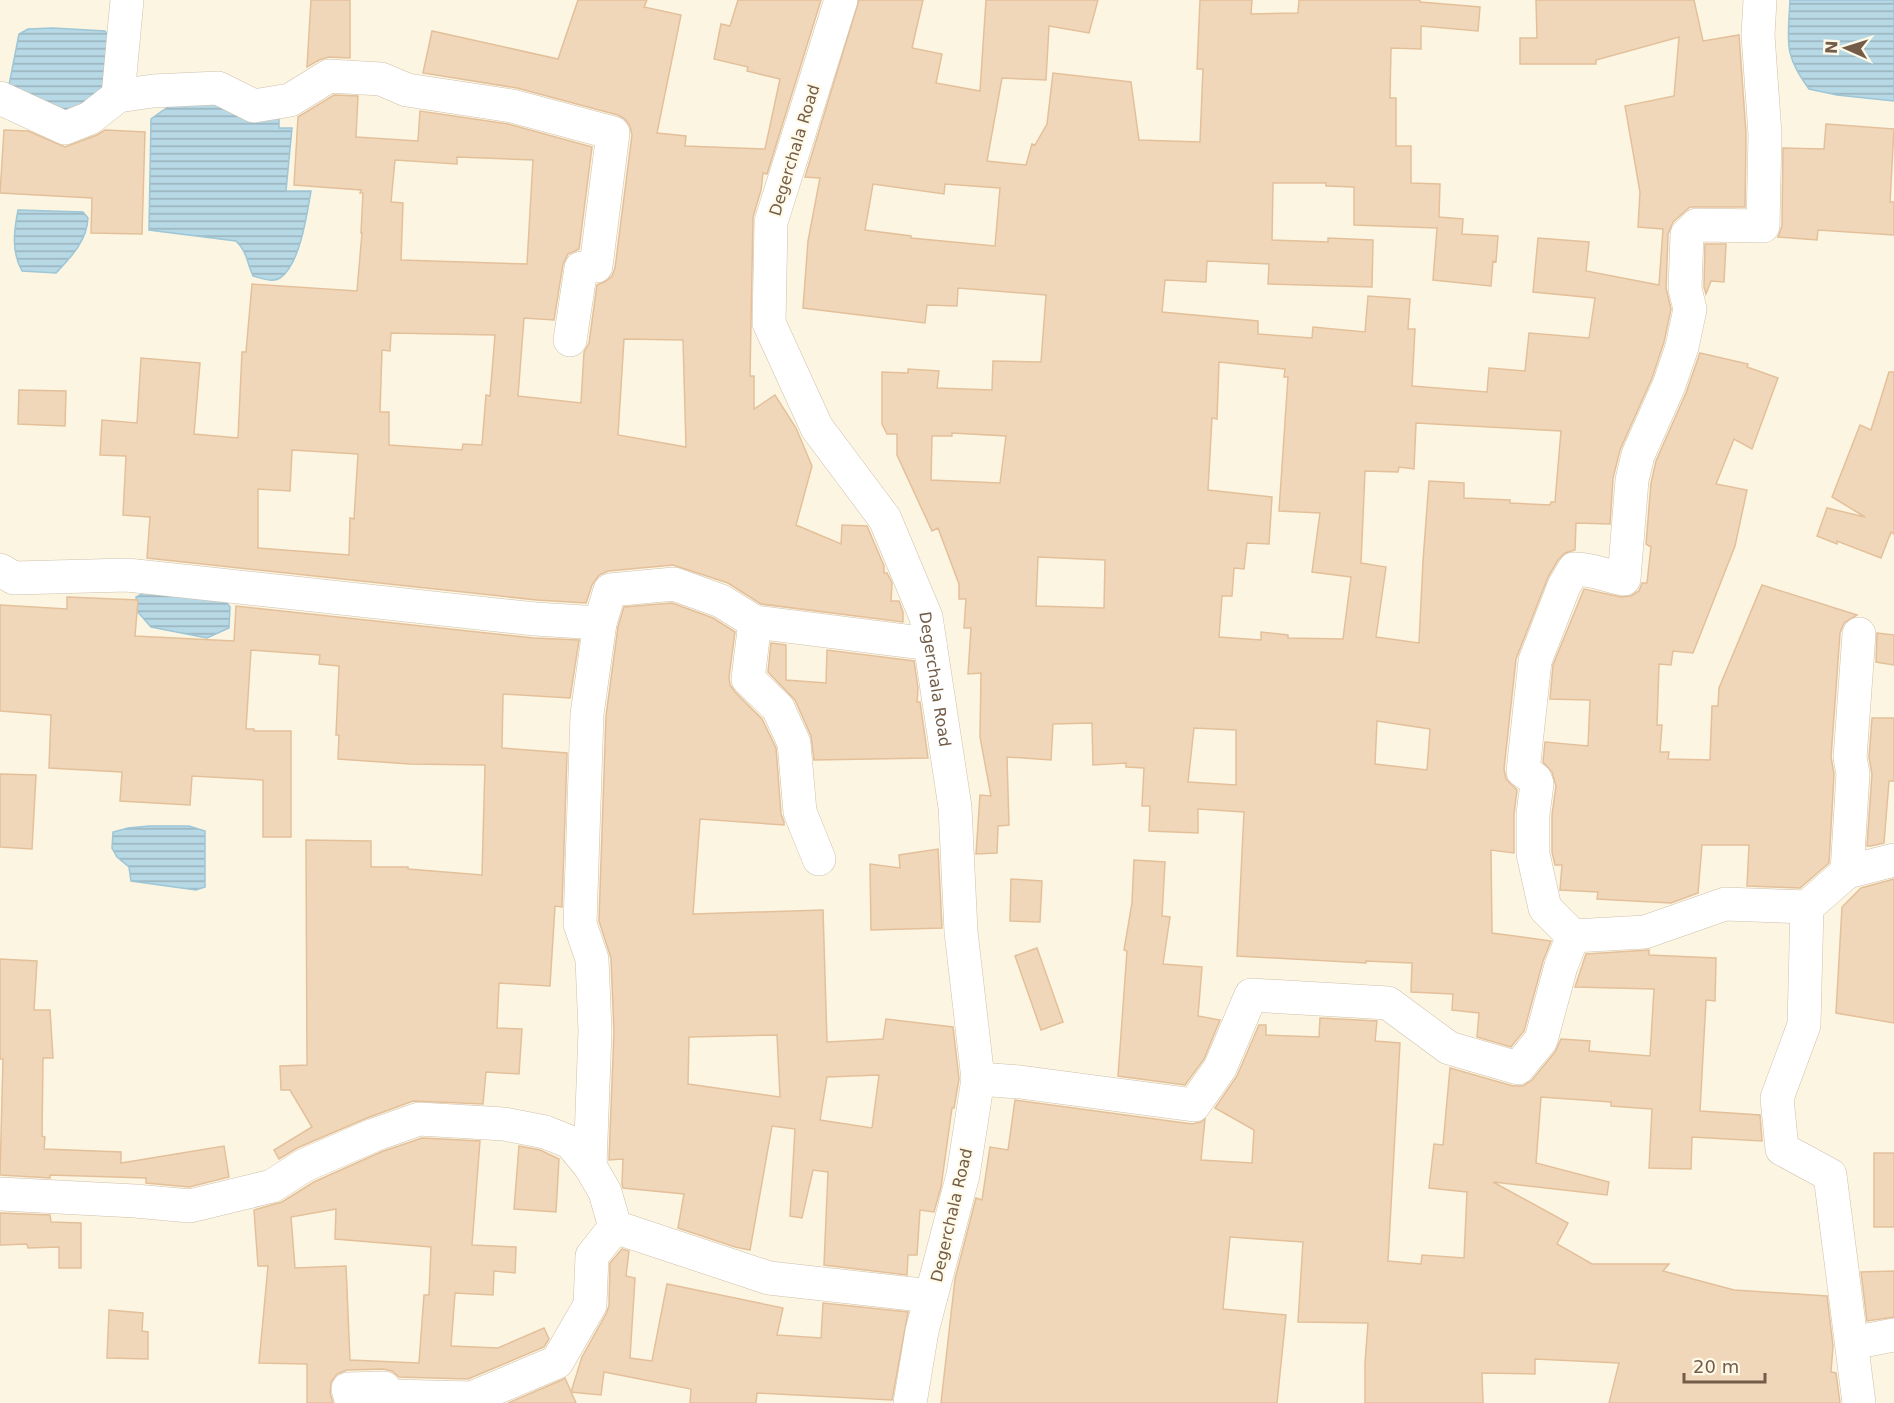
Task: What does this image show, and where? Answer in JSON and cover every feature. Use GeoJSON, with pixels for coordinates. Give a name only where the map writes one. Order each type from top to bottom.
{"type":"FeatureCollection","features":[{"type":"Feature","properties":{"kind":"street"},"geometry":{"type":"LineString","coordinates":[[118,96],[127,0]]}},
{"type":"Feature","properties":{"kind":"street","name":"Degerchala Road"},"geometry":{"type":"LineString","coordinates":[[841,0],[771,222],[769,323],[817,428],[885,519],[926,617],[955,807],[961,932],[978,1079],[963,1175],[922,1331],[910,1403]]}},
{"type":"Feature","properties":{"kind":"street"},"geometry":{"type":"LineString","coordinates":[[1760,0],[1758,35],[1765,134],[1763,226],[1697,225],[1687,235],[1685,289],[1690,309],[1679,356],[1669,385],[1638,455],[1632,480],[1624,579],[1592,569],[1574,569],[1564,586],[1536,661],[1523,771],[1535,779],[1537,784],[1533,814],[1533,854],[1545,908],[1573,936],[1645,932],[1725,904],[1807,907],[1846,872],[1894,860]]}},
{"type":"Feature","properties":{"kind":"street"},"geometry":{"type":"LineString","coordinates":[[0,98],[65,128],[90,118],[118,96],[153,91],[218,88],[254,106],[290,100],[329,76],[381,79],[407,90],[512,106],[613,133],[596,266],[580,268],[570,340]]}},
{"type":"Feature","properties":{"kind":"street"},"geometry":{"type":"LineString","coordinates":[[0,570],[14,578],[127,575],[535,619],[600,623]]}},
{"type":"Feature","properties":{"kind":"street"},"geometry":{"type":"LineString","coordinates":[[590,1166],[595,1031],[592,959],[580,924],[587,714],[600,623],[609,590],[674,584],[721,601],[755,621],[930,644]]}},
{"type":"Feature","properties":{"kind":"street"},"geometry":{"type":"LineString","coordinates":[[755,621],[748,679],[778,708],[794,743],[800,812],[819,859]]}},
{"type":"Feature","properties":{"kind":"street"},"geometry":{"type":"LineString","coordinates":[[1846,872],[1854,773],[1850,758],[1858,634]]}},
{"type":"Feature","properties":{"kind":"street"},"geometry":{"type":"LineString","coordinates":[[1807,907],[1804,1025],[1777,1098],[1782,1149],[1830,1175],[1859,1403]]}},
{"type":"Feature","properties":{"kind":"street"},"geometry":{"type":"LineString","coordinates":[[978,1079],[1020,1082],[1194,1105],[1220,1068],[1251,995],[1388,1003],[1449,1048],[1518,1068],[1541,1040],[1560,966],[1573,936]]}},
{"type":"Feature","properties":{"kind":"street"},"geometry":{"type":"LineString","coordinates":[[0,1194],[190,1206],[272,1186],[305,1165],[374,1135],[419,1119],[504,1124],[545,1132],[570,1142],[590,1166],[605,1192],[615,1227]]}},
{"type":"Feature","properties":{"kind":"street"},"geometry":{"type":"LineString","coordinates":[[615,1227],[770,1278],[931,1296]]}},
{"type":"Feature","properties":{"kind":"street"},"geometry":{"type":"LineString","coordinates":[[352,1403],[348,1389],[384,1388],[389,1396],[477,1400],[557,1362],[590,1305],[592,1256],[615,1227]]}},
{"type":"Feature","properties":{"kind":"street"},"geometry":{"type":"LineString","coordinates":[[1852,1343],[1894,1335]]}},
{"type":"Feature","properties":{"kind":"water"},"geometry":{"type":"Polygon","coordinates":[[[1790,0],[1894,0],[1894,101],[1837,95],[1809,89],[1791,57],[1788,37],[1790,0]]]}},
{"type":"Feature","properties":{"kind":"water"},"geometry":{"type":"Polygon","coordinates":[[[28,29],[105,31],[116,44],[115,89],[62,115],[8,90],[19,34],[28,29]]]}},
{"type":"Feature","properties":{"kind":"water"},"geometry":{"type":"Polygon","coordinates":[[[182,97],[279,113],[279,128],[292,128],[286,191],[311,191],[298,251],[287,271],[280,278],[270,280],[253,276],[245,253],[236,241],[149,230],[151,119],[182,97]]]}},
{"type":"Feature","properties":{"kind":"water"},"geometry":{"type":"Polygon","coordinates":[[[18,210],[83,212],[88,218],[81,241],[56,273],[22,271],[15,248],[18,210]]]}},
{"type":"Feature","properties":{"kind":"water"},"geometry":{"type":"Polygon","coordinates":[[[154,588],[222,596],[230,607],[229,628],[207,638],[151,627],[137,611],[136,597],[154,588]]]}},
{"type":"Feature","properties":{"kind":"water"},"geometry":{"type":"Polygon","coordinates":[[[149,826],[189,826],[205,831],[205,887],[196,890],[131,881],[129,867],[117,857],[112,848],[113,832],[149,826]]]}},
{"type":"Feature","properties":{"kind":"building"},"geometry":{"type":"Polygon","coordinates":[[[311,0],[350,0],[350,58],[329,57],[307,67],[311,0]]]}},
{"type":"Feature","properties":{"kind":"building"},"geometry":{"type":"Polygon","coordinates":[[[578,0],[647,0],[644,7],[681,15],[657,133],[686,136],[685,146],[765,149],[780,79],[747,71],[748,67],[714,59],[721,24],[730,26],[738,0],[821,0],[767,174],[763,173],[761,190],[753,217],[750,376],[754,376],[754,409],[775,395],[796,428],[812,466],[796,525],[841,544],[842,525],[867,526],[884,566],[884,573],[887,573],[892,583],[891,601],[899,601],[903,612],[903,622],[761,604],[728,583],[673,565],[608,571],[599,575],[592,585],[586,603],[537,600],[147,558],[150,517],[123,515],[126,456],[100,455],[102,420],[137,423],[141,358],[200,363],[194,434],[238,438],[242,352],[246,352],[252,284],[357,291],[363,193],[360,193],[361,190],[294,185],[298,117],[334,95],[358,96],[356,137],[418,141],[420,111],[508,124],[592,147],[579,249],[568,254],[563,264],[554,320],[524,318],[518,396],[581,403],[584,352],[589,343],[597,285],[612,276],[615,268],[632,135],[630,126],[618,115],[517,88],[423,73],[432,31],[558,59],[578,0]],[[457,157],[457,164],[395,160],[391,202],[403,203],[401,260],[527,264],[533,160],[457,157]],[[391,333],[390,351],[382,350],[380,412],[389,412],[389,445],[462,450],[463,444],[482,445],[486,395],[490,396],[495,335],[391,333]],[[624,339],[618,435],[686,447],[683,340],[624,339]],[[292,450],[290,491],[258,489],[258,548],[349,555],[350,518],[354,519],[358,454],[292,450]]]}},
{"type":"Feature","properties":{"kind":"building"},"geometry":{"type":"Polygon","coordinates":[[[859,0],[923,0],[912,48],[942,54],[936,83],[980,91],[986,0],[1098,0],[1089,33],[1049,26],[1046,80],[1002,78],[987,161],[1026,165],[1032,144],[1035,145],[1047,124],[1053,73],[1131,82],[1139,140],[1200,142],[1203,69],[1197,69],[1200,0],[1252,0],[1251,14],[1298,13],[1299,0],[1420,0],[1420,2],[1480,7],[1478,31],[1421,26],[1421,49],[1391,48],[1390,98],[1396,98],[1396,146],[1411,146],[1411,183],[1440,184],[1439,217],[1463,219],[1462,234],[1498,236],[1491,286],[1433,280],[1437,228],[1354,225],[1354,187],[1326,186],[1326,183],[1273,183],[1272,240],[1328,242],[1328,238],[1373,240],[1372,287],[1268,284],[1269,264],[1207,261],[1206,282],[1165,280],[1162,312],[1258,321],[1258,334],[1312,338],[1313,327],[1365,332],[1368,296],[1410,299],[1408,329],[1415,329],[1412,386],[1487,392],[1489,368],[1525,371],[1529,333],[1589,338],[1595,298],[1533,292],[1538,238],[1589,242],[1586,271],[1659,285],[1663,229],[1638,227],[1640,192],[1625,106],[1674,96],[1679,37],[1596,60],[1596,64],[1520,64],[1520,38],[1537,38],[1536,0],[1694,0],[1703,41],[1739,35],[1746,134],[1745,207],[1690,207],[1673,222],[1668,234],[1666,288],[1671,309],[1664,342],[1652,378],[1620,450],[1613,478],[1610,524],[1576,523],[1575,550],[1565,553],[1558,560],[1548,577],[1516,659],[1504,769],[1506,779],[1517,790],[1514,814],[1514,853],[1491,850],[1492,933],[1551,941],[1543,961],[1524,1031],[1511,1047],[1477,1037],[1479,1013],[1452,1010],[1453,994],[1411,992],[1412,963],[1366,961],[1366,963],[1237,956],[1244,812],[1198,809],[1198,833],[1149,831],[1150,806],[1142,806],[1144,768],[1126,767],[1126,763],[1093,765],[1092,723],[1053,724],[1051,760],[1007,757],[1009,825],[998,826],[997,853],[976,854],[980,795],[991,796],[980,737],[981,673],[968,674],[971,628],[964,628],[966,599],[959,599],[959,584],[938,528],[932,531],[897,455],[897,434],[887,434],[882,424],[882,372],[908,373],[908,369],[939,371],[937,388],[992,390],[993,361],[1041,362],[1046,295],[958,288],[957,306],[927,305],[925,323],[803,308],[808,241],[820,178],[805,177],[859,0]],[[873,184],[865,230],[911,236],[911,238],[995,246],[1000,188],[945,184],[944,194],[873,184]],[[1219,362],[1217,419],[1212,418],[1208,490],[1272,497],[1269,544],[1247,543],[1244,569],[1234,568],[1232,596],[1222,596],[1219,637],[1261,640],[1261,632],[1288,635],[1288,638],[1343,639],[1351,577],[1312,572],[1320,513],[1279,511],[1288,377],[1284,377],[1285,369],[1219,362]],[[1416,423],[1414,469],[1399,467],[1398,472],[1365,471],[1361,563],[1386,567],[1376,637],[1419,643],[1429,481],[1464,483],[1464,498],[1550,505],[1551,502],[1555,502],[1561,431],[1416,423]],[[952,433],[952,436],[932,436],[931,480],[1000,483],[1006,436],[952,433]],[[1038,557],[1036,606],[1104,608],[1105,560],[1038,557]],[[1377,721],[1375,764],[1427,770],[1430,729],[1377,721]],[[1194,728],[1188,782],[1236,785],[1236,730],[1194,728]]]}},
{"type":"Feature","properties":{"kind":"building"},"geometry":{"type":"Polygon","coordinates":[[[1826,124],[1894,129],[1890,202],[1894,202],[1894,235],[1818,230],[1817,240],[1778,237],[1782,226],[1783,148],[1824,149],[1826,124]]]}},
{"type":"Feature","properties":{"kind":"building"},"geometry":{"type":"Polygon","coordinates":[[[4,130],[28,131],[65,147],[105,130],[145,132],[142,234],[91,233],[92,198],[0,193],[4,130]]]}},
{"type":"Feature","properties":{"kind":"building"},"geometry":{"type":"Polygon","coordinates":[[[1705,244],[1726,244],[1724,282],[1711,281],[1706,294],[1704,287],[1705,244]]]}},
{"type":"Feature","properties":{"kind":"building"},"geometry":{"type":"Polygon","coordinates":[[[1700,353],[1748,364],[1747,367],[1778,378],[1752,449],[1734,439],[1716,484],[1747,490],[1735,546],[1693,653],[1673,651],[1671,665],[1659,664],[1657,725],[1662,725],[1660,752],[1669,752],[1668,759],[1710,760],[1712,706],[1718,706],[1719,688],[1762,585],[1857,615],[1844,623],[1840,633],[1831,757],[1834,774],[1829,863],[1800,888],[1747,886],[1749,845],[1702,845],[1698,893],[1671,903],[1597,899],[1598,892],[1560,890],[1562,865],[1555,865],[1552,852],[1552,815],[1556,786],[1552,772],[1543,762],[1545,742],[1588,746],[1590,700],[1550,699],[1553,665],[1584,589],[1621,597],[1631,596],[1639,591],[1642,583],[1647,583],[1651,547],[1646,544],[1651,483],[1656,461],[1686,393],[1700,353]]]}},
{"type":"Feature","properties":{"kind":"building"},"geometry":{"type":"Polygon","coordinates":[[[1889,372],[1894,372],[1894,534],[1891,532],[1881,558],[1817,536],[1827,508],[1865,517],[1832,497],[1860,425],[1871,430],[1889,372]]]}},
{"type":"Feature","properties":{"kind":"building"},"geometry":{"type":"Polygon","coordinates":[[[19,390],[66,391],[65,426],[18,424],[19,390]]]}},
{"type":"Feature","properties":{"kind":"building"},"geometry":{"type":"Polygon","coordinates":[[[67,597],[138,600],[135,636],[234,641],[236,606],[533,638],[579,640],[570,698],[503,694],[502,748],[567,753],[562,907],[555,906],[550,986],[499,983],[497,1028],[522,1029],[519,1074],[486,1072],[483,1104],[413,1101],[297,1148],[279,1159],[274,1150],[312,1127],[290,1090],[281,1090],[280,1066],[307,1065],[306,840],[371,841],[371,867],[408,867],[408,869],[482,875],[485,765],[410,764],[338,759],[339,735],[336,735],[339,666],[319,664],[320,655],[251,650],[246,729],[291,731],[291,837],[263,837],[263,780],[192,776],[190,805],[120,801],[122,772],[49,768],[51,715],[0,711],[0,605],[67,609],[67,597]]]}},
{"type":"Feature","properties":{"kind":"building"},"geometry":{"type":"Polygon","coordinates":[[[672,603],[713,618],[735,632],[730,685],[762,719],[776,748],[781,814],[784,825],[700,819],[693,914],[823,910],[827,1042],[883,1039],[886,1019],[953,1027],[959,1079],[954,1108],[952,1108],[941,1187],[934,1212],[920,1210],[917,1255],[908,1255],[907,1275],[824,1265],[828,1172],[813,1170],[802,1218],[790,1216],[795,1129],[772,1126],[750,1250],[678,1228],[684,1194],[623,1188],[623,1159],[609,1160],[614,1032],[611,958],[599,921],[606,716],[618,627],[624,607],[672,603]],[[777,1035],[689,1037],[688,1084],[780,1097],[777,1035]],[[879,1075],[827,1077],[820,1120],[872,1128],[879,1075]]]}},
{"type":"Feature","properties":{"kind":"building"},"geometry":{"type":"Polygon","coordinates":[[[1877,633],[1894,635],[1894,665],[1876,662],[1877,633]]]}},
{"type":"Feature","properties":{"kind":"building"},"geometry":{"type":"Polygon","coordinates":[[[771,643],[786,645],[786,680],[826,683],[827,650],[914,661],[918,688],[917,702],[920,702],[928,758],[814,760],[811,736],[795,700],[768,672],[771,643]]]}},
{"type":"Feature","properties":{"kind":"building"},"geometry":{"type":"Polygon","coordinates":[[[1872,718],[1894,718],[1894,781],[1889,781],[1884,843],[1867,846],[1872,774],[1869,757],[1872,718]]]}},
{"type":"Feature","properties":{"kind":"building"},"geometry":{"type":"Polygon","coordinates":[[[0,774],[36,775],[32,849],[0,847],[0,774]]]}},
{"type":"Feature","properties":{"kind":"building"},"geometry":{"type":"Polygon","coordinates":[[[938,849],[942,928],[871,930],[870,864],[900,868],[899,855],[938,849]]]}},
{"type":"Feature","properties":{"kind":"building"},"geometry":{"type":"Polygon","coordinates":[[[1134,860],[1165,862],[1162,916],[1170,917],[1163,964],[1202,967],[1198,1016],[1220,1020],[1204,1059],[1185,1085],[1118,1076],[1127,951],[1124,950],[1132,903],[1134,860]]]}},
{"type":"Feature","properties":{"kind":"building"},"geometry":{"type":"Polygon","coordinates":[[[1011,879],[1042,881],[1040,922],[1010,921],[1011,879]]]}},
{"type":"Feature","properties":{"kind":"building"},"geometry":{"type":"Polygon","coordinates":[[[1894,879],[1894,1023],[1836,1013],[1842,907],[1861,888],[1894,879]]]}},
{"type":"Feature","properties":{"kind":"building"},"geometry":{"type":"Polygon","coordinates":[[[1037,948],[1063,1022],[1041,1030],[1015,956],[1037,948]]]}},
{"type":"Feature","properties":{"kind":"building"},"geometry":{"type":"Polygon","coordinates":[[[1649,950],[1649,955],[1716,958],[1715,1001],[1706,1000],[1700,1111],[1760,1115],[1762,1141],[1692,1137],[1691,1169],[1649,1168],[1652,1109],[1611,1106],[1611,1102],[1541,1097],[1536,1163],[1609,1182],[1607,1195],[1493,1182],[1568,1223],[1557,1244],[1592,1264],[1669,1264],[1663,1271],[1734,1290],[1827,1296],[1833,1346],[1831,1372],[1836,1373],[1840,1403],[1609,1403],[1619,1363],[1535,1359],[1535,1374],[1482,1373],[1483,1403],[1365,1403],[1368,1323],[1298,1322],[1303,1242],[1230,1237],[1223,1309],[1286,1315],[1277,1403],[941,1403],[955,1279],[976,1198],[982,1200],[990,1147],[1008,1150],[1015,1100],[1192,1124],[1205,1119],[1201,1160],[1252,1163],[1254,1130],[1215,1108],[1237,1076],[1259,1025],[1266,1025],[1266,1035],[1319,1037],[1320,1018],[1377,1021],[1375,1041],[1400,1043],[1388,1261],[1421,1264],[1422,1255],[1464,1258],[1467,1192],[1429,1188],[1434,1144],[1443,1145],[1450,1068],[1513,1086],[1523,1086],[1532,1080],[1555,1052],[1561,1039],[1590,1041],[1589,1051],[1650,1056],[1654,989],[1575,987],[1586,954],[1649,950]]]}},
{"type":"Feature","properties":{"kind":"building"},"geometry":{"type":"Polygon","coordinates":[[[0,959],[37,961],[34,1010],[50,1010],[53,1058],[43,1058],[42,1136],[45,1137],[44,1149],[121,1152],[121,1163],[224,1146],[229,1177],[189,1187],[146,1183],[146,1178],[50,1175],[50,1178],[0,1175],[3,1059],[0,1059],[0,959]]]}},
{"type":"Feature","properties":{"kind":"building"},"geometry":{"type":"Polygon","coordinates":[[[422,1138],[480,1141],[472,1245],[516,1247],[515,1273],[494,1271],[493,1295],[455,1293],[451,1346],[498,1348],[544,1328],[549,1339],[544,1347],[468,1379],[399,1377],[392,1371],[383,1369],[347,1370],[337,1374],[331,1382],[330,1393],[333,1403],[307,1403],[307,1364],[259,1363],[268,1266],[258,1266],[254,1210],[282,1202],[314,1182],[381,1152],[422,1138]],[[336,1209],[291,1217],[295,1268],[346,1266],[350,1360],[419,1363],[424,1295],[429,1295],[431,1247],[335,1239],[336,1209]]]}},
{"type":"Feature","properties":{"kind":"building"},"geometry":{"type":"Polygon","coordinates":[[[519,1146],[540,1150],[559,1159],[556,1212],[514,1209],[519,1146]]]}},
{"type":"Feature","properties":{"kind":"building"},"geometry":{"type":"Polygon","coordinates":[[[1874,1153],[1894,1153],[1894,1227],[1874,1227],[1874,1153]]]}},
{"type":"Feature","properties":{"kind":"building"},"geometry":{"type":"Polygon","coordinates":[[[0,1213],[50,1215],[51,1222],[81,1223],[81,1268],[59,1268],[59,1247],[28,1248],[27,1244],[0,1245],[0,1213]]]}},
{"type":"Feature","properties":{"kind":"building"},"geometry":{"type":"Polygon","coordinates":[[[622,1249],[629,1251],[626,1276],[635,1278],[630,1358],[652,1361],[667,1284],[783,1308],[777,1335],[821,1338],[823,1303],[908,1312],[892,1400],[757,1393],[756,1403],[690,1403],[691,1389],[604,1372],[601,1395],[571,1392],[582,1357],[609,1306],[610,1263],[622,1249]]]}},
{"type":"Feature","properties":{"kind":"building"},"geometry":{"type":"Polygon","coordinates":[[[1894,1271],[1894,1317],[1867,1321],[1861,1272],[1894,1271]]]}},
{"type":"Feature","properties":{"kind":"building"},"geometry":{"type":"Polygon","coordinates":[[[109,1310],[143,1313],[142,1331],[148,1332],[148,1359],[107,1358],[109,1310]]]}},
{"type":"Feature","properties":{"kind":"building"},"geometry":{"type":"Polygon","coordinates":[[[564,1379],[576,1403],[508,1403],[564,1379]]]}}]}
